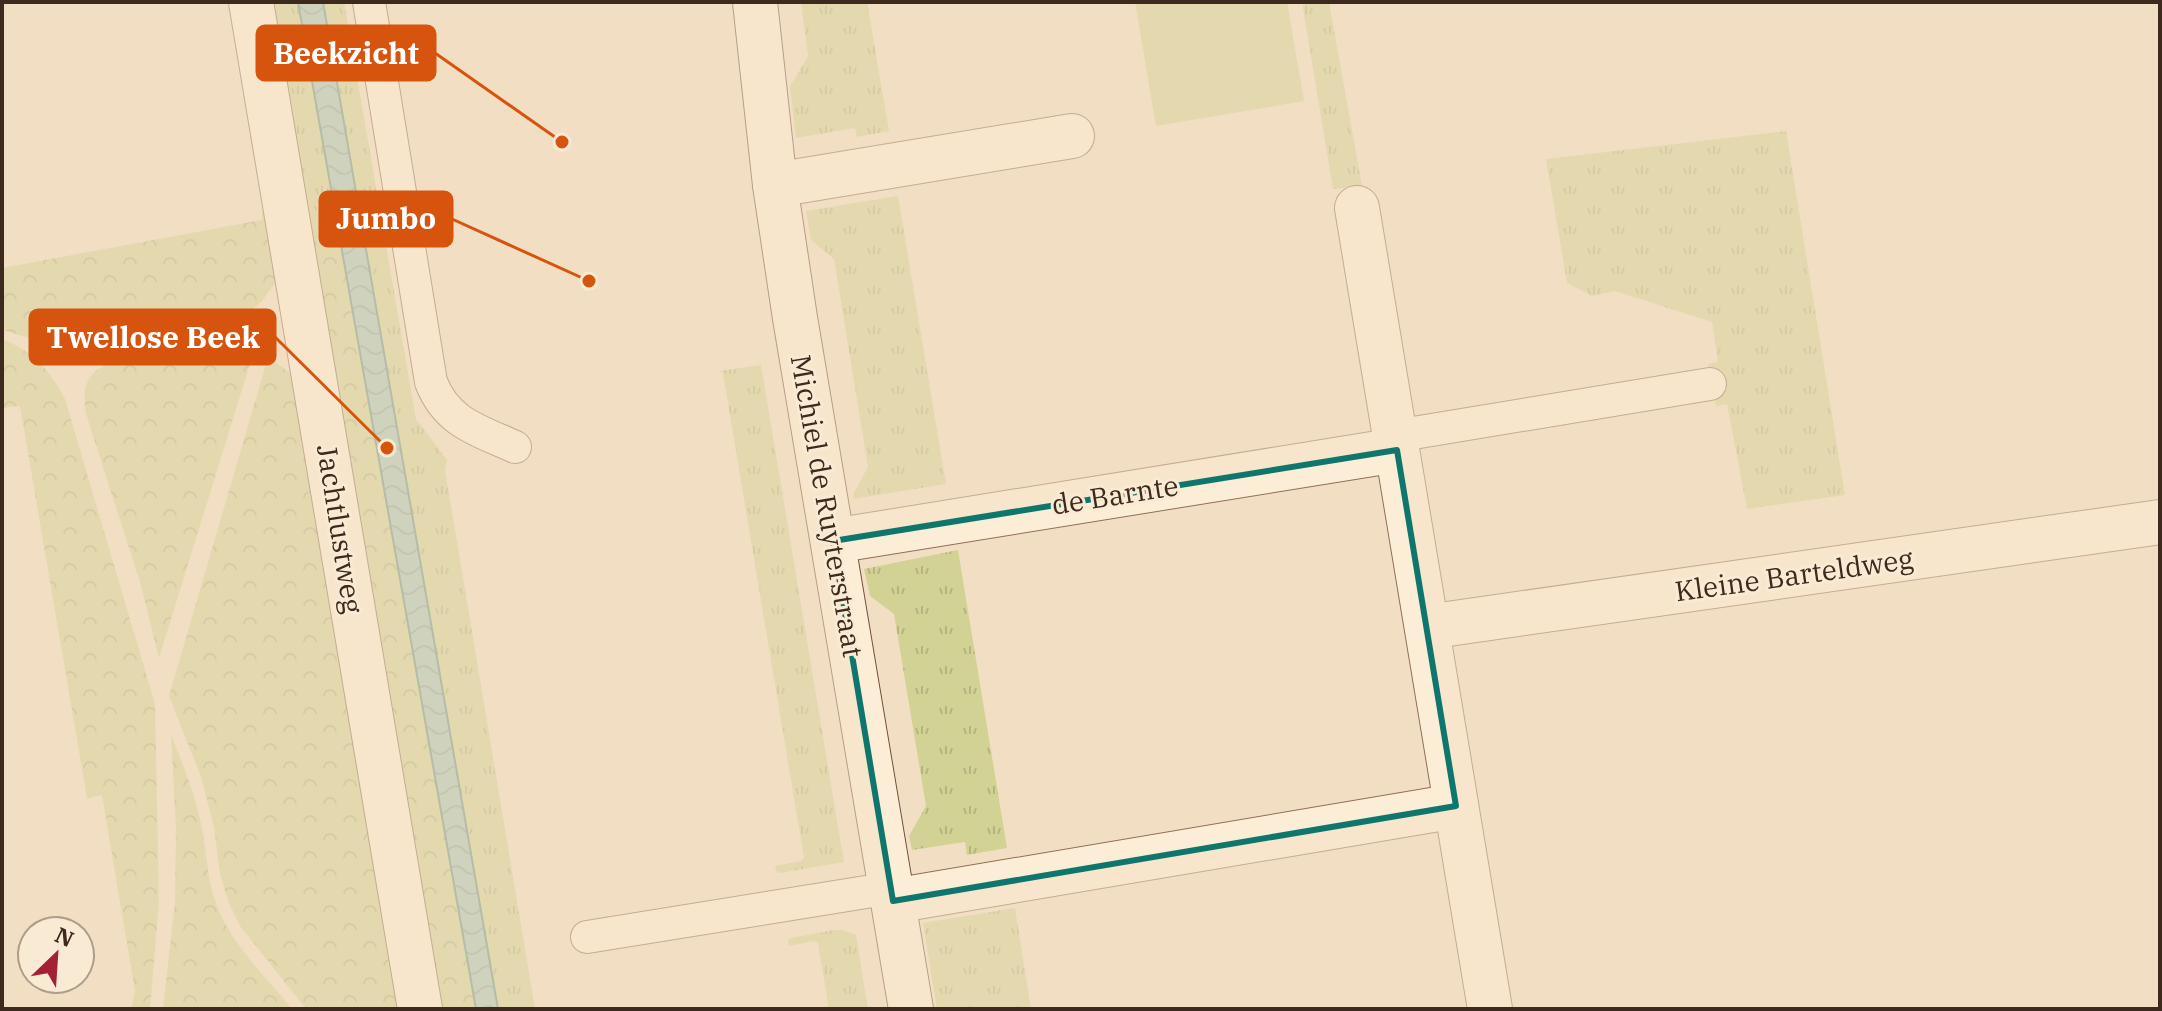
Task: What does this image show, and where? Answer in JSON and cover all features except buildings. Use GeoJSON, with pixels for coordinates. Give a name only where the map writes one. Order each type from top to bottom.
{"type":"FeatureCollection","features":[{"type":"Feature","properties":{"kind":"street","name":"Jachtlustweg"},"geometry":{"type":"LineString","coordinates":[[251,2],[420,1009]]}},
{"type":"Feature","properties":{"kind":"street","name":"Michiel de Ruyterstraat"},"geometry":{"type":"LineString","coordinates":[[755,2],[775,185],[795,318],[911,1009]]}},
{"type":"Feature","properties":{"kind":"street"},"geometry":{"type":"LineString","coordinates":[[775,185],[1072,136]]}},
{"type":"Feature","properties":{"kind":"street"},"geometry":{"type":"LineString","coordinates":[[1357,208],[1490,1009]]}},
{"type":"Feature","properties":{"kind":"street","name":"de Barnte"},"geometry":{"type":"LineString","coordinates":[[833,541],[1396,443]]}},
{"type":"Feature","properties":{"kind":"street","name":"Kleine Barteldweg"},"geometry":{"type":"LineString","coordinates":[[1427,627],[2160,522]]}},
{"type":"Feature","properties":{"kind":"street"},"geometry":{"type":"LineString","coordinates":[[892,894],[1456,806]]}},
{"type":"Feature","properties":{"kind":"lane"},"geometry":{"type":"LineString","coordinates":[[369,2],[431,382],[442,406],[452,417],[515,447]]}},
{"type":"Feature","properties":{"kind":"lane"},"geometry":{"type":"LineString","coordinates":[[1396,443],[1710,384]]}},
{"type":"Feature","properties":{"kind":"lane"},"geometry":{"type":"LineString","coordinates":[[587,937],[892,894]]}},
{"type":"Feature","properties":{"kind":"highlighted area"},"geometry":{"type":"Polygon","coordinates":[[[1397,450],[1456,806],[893,901],[833,541],[1397,450]]]}},
{"type":"Feature","properties":{"kind":"green space"},"geometry":{"type":"Polygon","coordinates":[[[266,2],[298,2],[333,203],[302,208],[266,2]]]}},
{"type":"Feature","properties":{"kind":"green space"},"geometry":{"type":"Polygon","coordinates":[[[323,2],[344,2],[416,419],[447,460],[445,470],[535,1009],[498,1009],[323,2]]]}},
{"type":"Feature","properties":{"kind":"green space"},"geometry":{"type":"Polygon","coordinates":[[[801,2],[867,2],[889,131],[857,137],[855,128],[796,138],[790,87],[808,56],[801,2]]]}},
{"type":"Feature","properties":{"kind":"green space"},"geometry":{"type":"Polygon","coordinates":[[[1135,2],[1287,2],[1304,101],[1156,126],[1135,2]]]}},
{"type":"Feature","properties":{"kind":"green space"},"geometry":{"type":"Polygon","coordinates":[[[1302,2],[1329,2],[1362,186],[1333,189],[1302,2]]]}},
{"type":"Feature","properties":{"kind":"green space"},"geometry":{"type":"Polygon","coordinates":[[[1786,131],[1845,495],[1747,509],[1727,404],[1716,406],[1708,364],[1718,362],[1712,322],[1615,291],[1592,296],[1567,283],[1546,159],[1786,131]]]}},
{"type":"Feature","properties":{"kind":"green space"},"geometry":{"type":"Polygon","coordinates":[[[898,196],[946,484],[853,499],[868,467],[834,259],[811,240],[806,211],[898,196]]]}},
{"type":"Feature","properties":{"kind":"green space"},"geometry":{"type":"Polygon","coordinates":[[[333,203],[476,1009],[433,1009],[302,208],[333,203]]]}},
{"type":"Feature","properties":{"kind":"green space"},"geometry":{"type":"Polygon","coordinates":[[[272,211],[283,272],[262,301],[249,312],[161,335],[94,347],[56,345],[2,330],[2,268],[262,220],[262,212],[272,211]]]}},
{"type":"Feature","properties":{"kind":"green space"},"geometry":{"type":"Polygon","coordinates":[[[2,339],[23,349],[40,363],[65,399],[155,704],[159,901],[150,1009],[131,1009],[135,991],[102,795],[87,798],[20,406],[2,408],[2,339]]]}},
{"type":"Feature","properties":{"kind":"green space"},"geometry":{"type":"Polygon","coordinates":[[[215,345],[254,351],[159,658],[140,582],[86,414],[85,390],[94,373],[108,364],[215,345]]]}},
{"type":"Feature","properties":{"kind":"green space"},"geometry":{"type":"Polygon","coordinates":[[[268,357],[300,380],[406,1009],[306,1009],[240,926],[220,874],[214,827],[201,777],[169,696],[268,357]]]}},
{"type":"Feature","properties":{"kind":"green space"},"geometry":{"type":"Polygon","coordinates":[[[761,365],[844,862],[780,873],[775,866],[804,858],[723,373],[719,371],[761,365]]]}},
{"type":"Feature","properties":{"kind":"green space"},"geometry":{"type":"Polygon","coordinates":[[[958,550],[1007,848],[967,855],[965,842],[912,850],[909,836],[926,806],[894,614],[870,596],[864,569],[958,550]]]}},
{"type":"Feature","properties":{"kind":"green space"},"geometry":{"type":"Polygon","coordinates":[[[171,735],[196,804],[211,886],[223,920],[240,947],[292,1009],[163,1009],[175,902],[176,828],[171,735]]]}},
{"type":"Feature","properties":{"kind":"green space"},"geometry":{"type":"Polygon","coordinates":[[[1015,908],[1031,1009],[937,1009],[923,923],[1015,908]]]}},
{"type":"Feature","properties":{"kind":"green space"},"geometry":{"type":"Polygon","coordinates":[[[834,930],[856,935],[868,1009],[829,1009],[818,943],[814,941],[789,946],[788,940],[791,938],[834,930]]]}},
{"type":"Feature","properties":{"kind":"water"},"geometry":{"type":"Polygon","coordinates":[[[298,2],[323,2],[498,1009],[476,1009],[298,2]]]}},
{"type":"Feature","properties":{"kind":"place","name":"Beekzicht"},"geometry":{"type":"Point","coordinates":[562,142]}},
{"type":"Feature","properties":{"kind":"place","name":"Jumbo"},"geometry":{"type":"Point","coordinates":[589,281]}},
{"type":"Feature","properties":{"kind":"place","name":"Twellose Beek"},"geometry":{"type":"Point","coordinates":[387,448]}}]}
